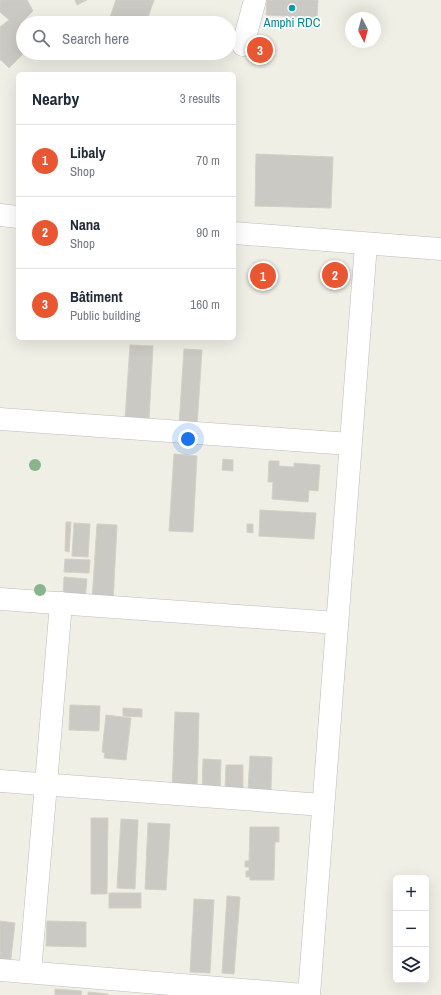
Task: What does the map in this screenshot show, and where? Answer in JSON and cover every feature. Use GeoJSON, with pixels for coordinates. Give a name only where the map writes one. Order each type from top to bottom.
{"type":"FeatureCollection","features":[{"type":"Feature","properties":{"kind":"street"},"geometry":{"type":"LineString","coordinates":[[243,45],[255,0]]}},
{"type":"Feature","properties":{"kind":"street"},"geometry":{"type":"LineString","coordinates":[[0,215],[16,217]]}},
{"type":"Feature","properties":{"kind":"street"},"geometry":{"type":"LineString","coordinates":[[236,233],[441,249]]}},
{"type":"Feature","properties":{"kind":"street"},"geometry":{"type":"LineString","coordinates":[[309,995],[366,244]]}},
{"type":"Feature","properties":{"kind":"street"},"geometry":{"type":"LineString","coordinates":[[0,419],[350,444]]}},
{"type":"Feature","properties":{"kind":"street"},"geometry":{"type":"LineString","coordinates":[[0,599],[337,623]]}},
{"type":"Feature","properties":{"kind":"street"},"geometry":{"type":"LineString","coordinates":[[30,972],[60,603]]}},
{"type":"Feature","properties":{"kind":"street"},"geometry":{"type":"LineString","coordinates":[[0,781],[323,805]]}},
{"type":"Feature","properties":{"kind":"street"},"geometry":{"type":"LineString","coordinates":[[0,970],[304,995]]}},
{"type":"Feature","properties":{"kind":"building"},"geometry":{"type":"Polygon","coordinates":[[[0,0],[27,0],[33,11],[28,16],[16,16],[17,60],[9,68],[0,60],[0,27],[9,20],[0,12],[0,0]]]}},
{"type":"Feature","properties":{"kind":"building"},"geometry":{"type":"Polygon","coordinates":[[[75,0],[87,0],[77,5],[75,0]]]}},
{"type":"Feature","properties":{"kind":"building"},"geometry":{"type":"Polygon","coordinates":[[[116,0],[154,0],[148,16],[110,16],[116,0]]]}},
{"type":"Feature","properties":{"kind":"building","name":"Amphi RDC"},"geometry":{"type":"Polygon","coordinates":[[[267,0],[318,0],[317,18],[266,15],[267,0]]]}},
{"type":"Feature","properties":{"kind":"building"},"geometry":{"type":"Polygon","coordinates":[[[256,154],[333,157],[331,208],[255,206],[256,154]]]}},
{"type":"Feature","properties":{"kind":"building"},"geometry":{"type":"Polygon","coordinates":[[[327,278],[333,279],[332,286],[326,286],[327,278]]]}},
{"type":"Feature","properties":{"kind":"building"},"geometry":{"type":"Polygon","coordinates":[[[130,345],[153,346],[149,420],[125,419],[130,345]]]}},
{"type":"Feature","properties":{"kind":"building"},"geometry":{"type":"Polygon","coordinates":[[[184,349],[202,350],[197,426],[179,425],[184,349]]]}},
{"type":"Feature","properties":{"kind":"building"},"geometry":{"type":"Polygon","coordinates":[[[174,454],[197,456],[193,532],[169,531],[174,454]]]}},
{"type":"Feature","properties":{"kind":"building"},"geometry":{"type":"Polygon","coordinates":[[[223,459],[233,460],[233,471],[222,470],[223,459]]]}},
{"type":"Feature","properties":{"kind":"building"},"geometry":{"type":"Polygon","coordinates":[[[269,461],[279,461],[279,466],[294,467],[294,463],[320,465],[318,491],[309,490],[308,502],[272,499],[273,482],[268,482],[269,461]]]}},
{"type":"Feature","properties":{"kind":"building"},"geometry":{"type":"Polygon","coordinates":[[[260,510],[316,513],[314,539],[259,536],[260,510]]]}},
{"type":"Feature","properties":{"kind":"building"},"geometry":{"type":"Polygon","coordinates":[[[66,522],[71,522],[69,552],[65,551],[66,522]]]}},
{"type":"Feature","properties":{"kind":"building"},"geometry":{"type":"Polygon","coordinates":[[[74,523],[90,524],[88,557],[72,556],[74,523]]]}},
{"type":"Feature","properties":{"kind":"building"},"geometry":{"type":"Polygon","coordinates":[[[97,524],[117,525],[113,602],[92,601],[97,524]]]}},
{"type":"Feature","properties":{"kind":"building"},"geometry":{"type":"Polygon","coordinates":[[[247,524],[253,524],[253,533],[247,532],[247,524]]]}},
{"type":"Feature","properties":{"kind":"building"},"geometry":{"type":"Polygon","coordinates":[[[65,559],[90,560],[89,573],[64,572],[65,559]]]}},
{"type":"Feature","properties":{"kind":"building"},"geometry":{"type":"Polygon","coordinates":[[[64,577],[87,579],[85,600],[63,599],[64,577]]]}},
{"type":"Feature","properties":{"kind":"building"},"geometry":{"type":"Polygon","coordinates":[[[70,705],[100,706],[99,731],[69,730],[70,705]]]}},
{"type":"Feature","properties":{"kind":"building"},"geometry":{"type":"Polygon","coordinates":[[[123,708],[142,709],[142,717],[123,716],[123,708]]]}},
{"type":"Feature","properties":{"kind":"building"},"geometry":{"type":"Polygon","coordinates":[[[175,712],[199,713],[197,791],[172,790],[175,712]]]}},
{"type":"Feature","properties":{"kind":"building"},"geometry":{"type":"Polygon","coordinates":[[[106,715],[131,718],[126,760],[104,758],[105,753],[102,752],[106,715]]]}},
{"type":"Feature","properties":{"kind":"building"},"geometry":{"type":"Polygon","coordinates":[[[250,756],[272,757],[271,790],[248,789],[250,756]]]}},
{"type":"Feature","properties":{"kind":"building"},"geometry":{"type":"Polygon","coordinates":[[[203,759],[221,760],[220,795],[202,795],[203,759]]]}},
{"type":"Feature","properties":{"kind":"building"},"geometry":{"type":"Polygon","coordinates":[[[226,765],[243,765],[243,791],[225,791],[226,765]]]}},
{"type":"Feature","properties":{"kind":"building"},"geometry":{"type":"Polygon","coordinates":[[[91,818],[108,818],[107,894],[91,894],[91,818]]]}},
{"type":"Feature","properties":{"kind":"building"},"geometry":{"type":"Polygon","coordinates":[[[121,819],[138,820],[135,889],[117,888],[121,819]]]}},
{"type":"Feature","properties":{"kind":"building"},"geometry":{"type":"Polygon","coordinates":[[[148,823],[170,824],[166,890],[145,889],[148,823]]]}},
{"type":"Feature","properties":{"kind":"building"},"geometry":{"type":"Polygon","coordinates":[[[250,827],[279,827],[279,842],[275,842],[274,880],[250,880],[250,877],[246,877],[246,871],[249,871],[249,867],[245,867],[245,861],[249,861],[250,827]]]}},
{"type":"Feature","properties":{"kind":"building"},"geometry":{"type":"Polygon","coordinates":[[[109,893],[141,893],[141,908],[109,908],[109,893]]]}},
{"type":"Feature","properties":{"kind":"building"},"geometry":{"type":"Polygon","coordinates":[[[227,896],[240,897],[234,974],[222,973],[227,896]]]}},
{"type":"Feature","properties":{"kind":"building"},"geometry":{"type":"Polygon","coordinates":[[[194,899],[214,900],[210,973],[190,972],[194,899]]]}},
{"type":"Feature","properties":{"kind":"building"},"geometry":{"type":"Polygon","coordinates":[[[0,921],[15,923],[10,966],[0,965],[0,921]]]}},
{"type":"Feature","properties":{"kind":"building"},"geometry":{"type":"Polygon","coordinates":[[[47,921],[86,922],[86,947],[46,946],[47,921]]]}},
{"type":"Feature","properties":{"kind":"building"},"geometry":{"type":"Polygon","coordinates":[[[55,989],[82,991],[81,995],[55,995],[55,989]]]}},
{"type":"Feature","properties":{"kind":"building"},"geometry":{"type":"Polygon","coordinates":[[[88,992],[108,994],[108,995],[88,995],[88,992]]]}},
{"type":"Feature","properties":{"kind":"place","name":"Amphi RDC"},"geometry":{"type":"Point","coordinates":[292,8]}},
{"type":"Feature","properties":{"kind":"place","name":"Bâtiment"},"geometry":{"type":"Point","coordinates":[260,50]}},
{"type":"Feature","properties":{"kind":"place","name":"Nana"},"geometry":{"type":"Point","coordinates":[335,275]}},
{"type":"Feature","properties":{"kind":"place","name":"Libaly"},"geometry":{"type":"Point","coordinates":[263,276]}}]}
